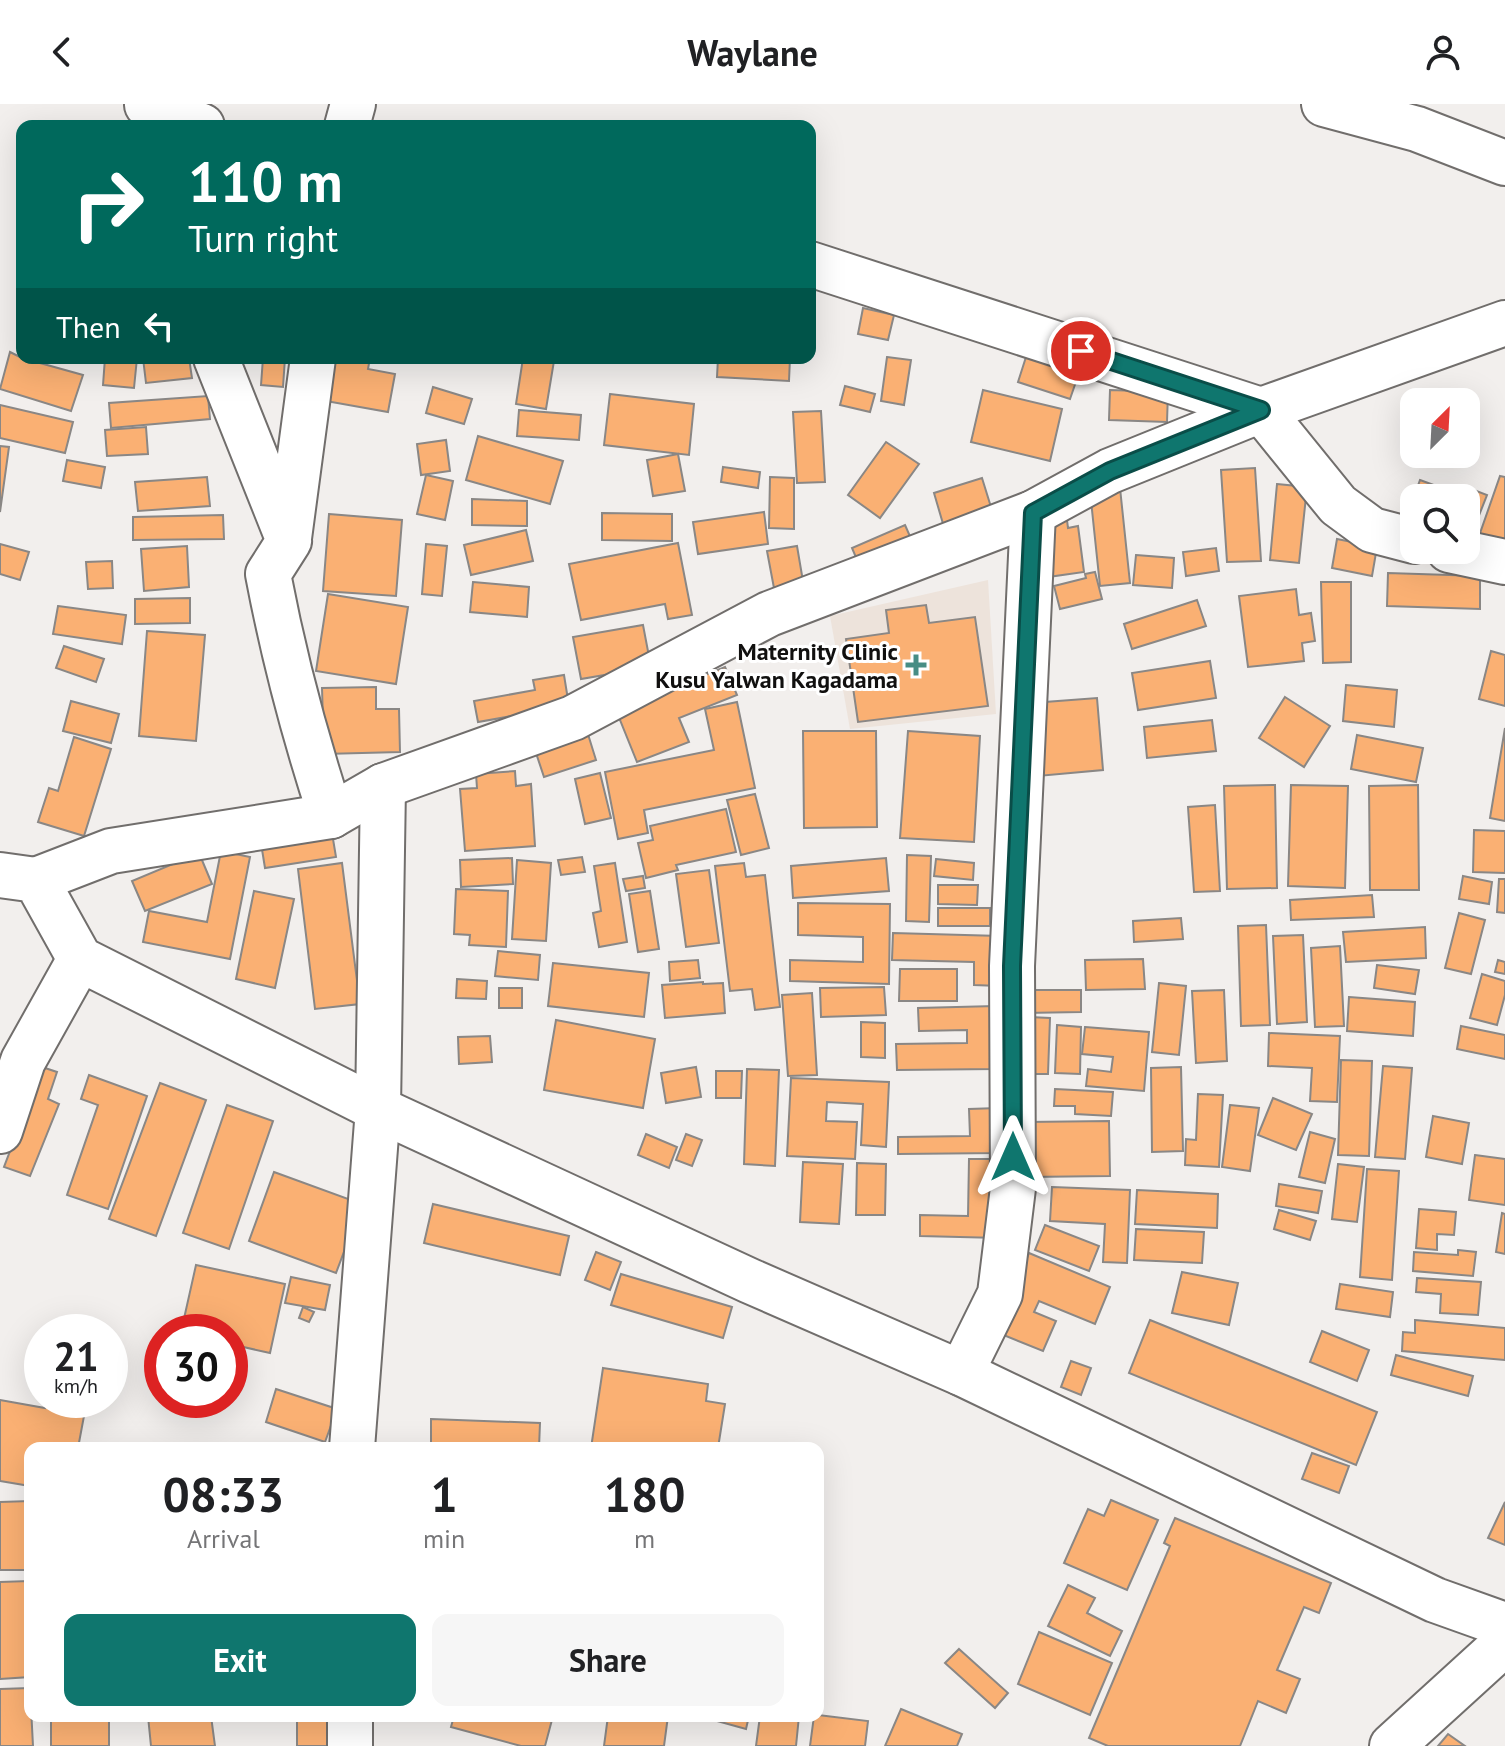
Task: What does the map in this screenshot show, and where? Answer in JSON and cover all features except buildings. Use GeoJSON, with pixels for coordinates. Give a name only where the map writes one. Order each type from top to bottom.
{"type":"FeatureCollection","features":[{"type":"Feature","properties":{"kind":"street"},"geometry":{"type":"LineString","coordinates":[[1324,104],[1426,117],[1505,163]]}},
{"type":"Feature","properties":{"kind":"street"},"geometry":{"type":"LineString","coordinates":[[149,112],[179,120]]}},
{"type":"Feature","properties":{"kind":"street"},"geometry":{"type":"LineString","coordinates":[[816,266],[1261,410],[1338,505],[1372,530],[1400,537]]}},
{"type":"Feature","properties":{"kind":"street"},"geometry":{"type":"LineString","coordinates":[[1505,323],[1261,410],[1110,471],[1033,513],[769,614],[573,718],[383,786],[331,816],[111,851],[18,878],[80,959],[378,1109],[750,1281],[961,1373],[1435,1600],[1505,1625]]}},
{"type":"Feature","properties":{"kind":"street"},"geometry":{"type":"LineString","coordinates":[[218,364],[289,541]]}},
{"type":"Feature","properties":{"kind":"street"},"geometry":{"type":"LineString","coordinates":[[312,364],[289,541],[268,574],[285,663],[304,736],[331,816]]}},
{"type":"Feature","properties":{"kind":"street"},"geometry":{"type":"LineString","coordinates":[[961,1373],[1000,1294],[1013,1188],[1012,966],[1033,513]]}},
{"type":"Feature","properties":{"kind":"street"},"geometry":{"type":"LineString","coordinates":[[1480,557],[1505,562]]}},
{"type":"Feature","properties":{"kind":"street"},"geometry":{"type":"LineString","coordinates":[[352,1442],[378,1109],[383,786]]}},
{"type":"Feature","properties":{"kind":"street"},"geometry":{"type":"LineString","coordinates":[[0,1131],[23,1061],[80,959]]}},
{"type":"Feature","properties":{"kind":"street"},"geometry":{"type":"LineString","coordinates":[[1392,1746],[1505,1643]]}},
{"type":"Feature","properties":{"kind":"street"},"geometry":{"type":"LineString","coordinates":[[350,1722],[350,1746]]}},
{"type":"Feature","properties":{"kind":"shaded area","name":"Maternity Clinic Kusu Yalwan Kagadama"},"geometry":{"type":"Polygon","coordinates":[[[988,580],[996,714],[850,729],[830,616],[988,580]]]}},
{"type":"Feature","properties":{"kind":"place","name":"Maternity Clinic Kusu Yalwan Kagadama"},"geometry":{"type":"Point","coordinates":[916,665]}},
{"type":"Feature","properties":{"kind":"route"},"geometry":{"type":"LineString","coordinates":[[1013,1157],[1012,966],[1033,513],[1110,471],[1261,410],[1081,351]]}}]}
